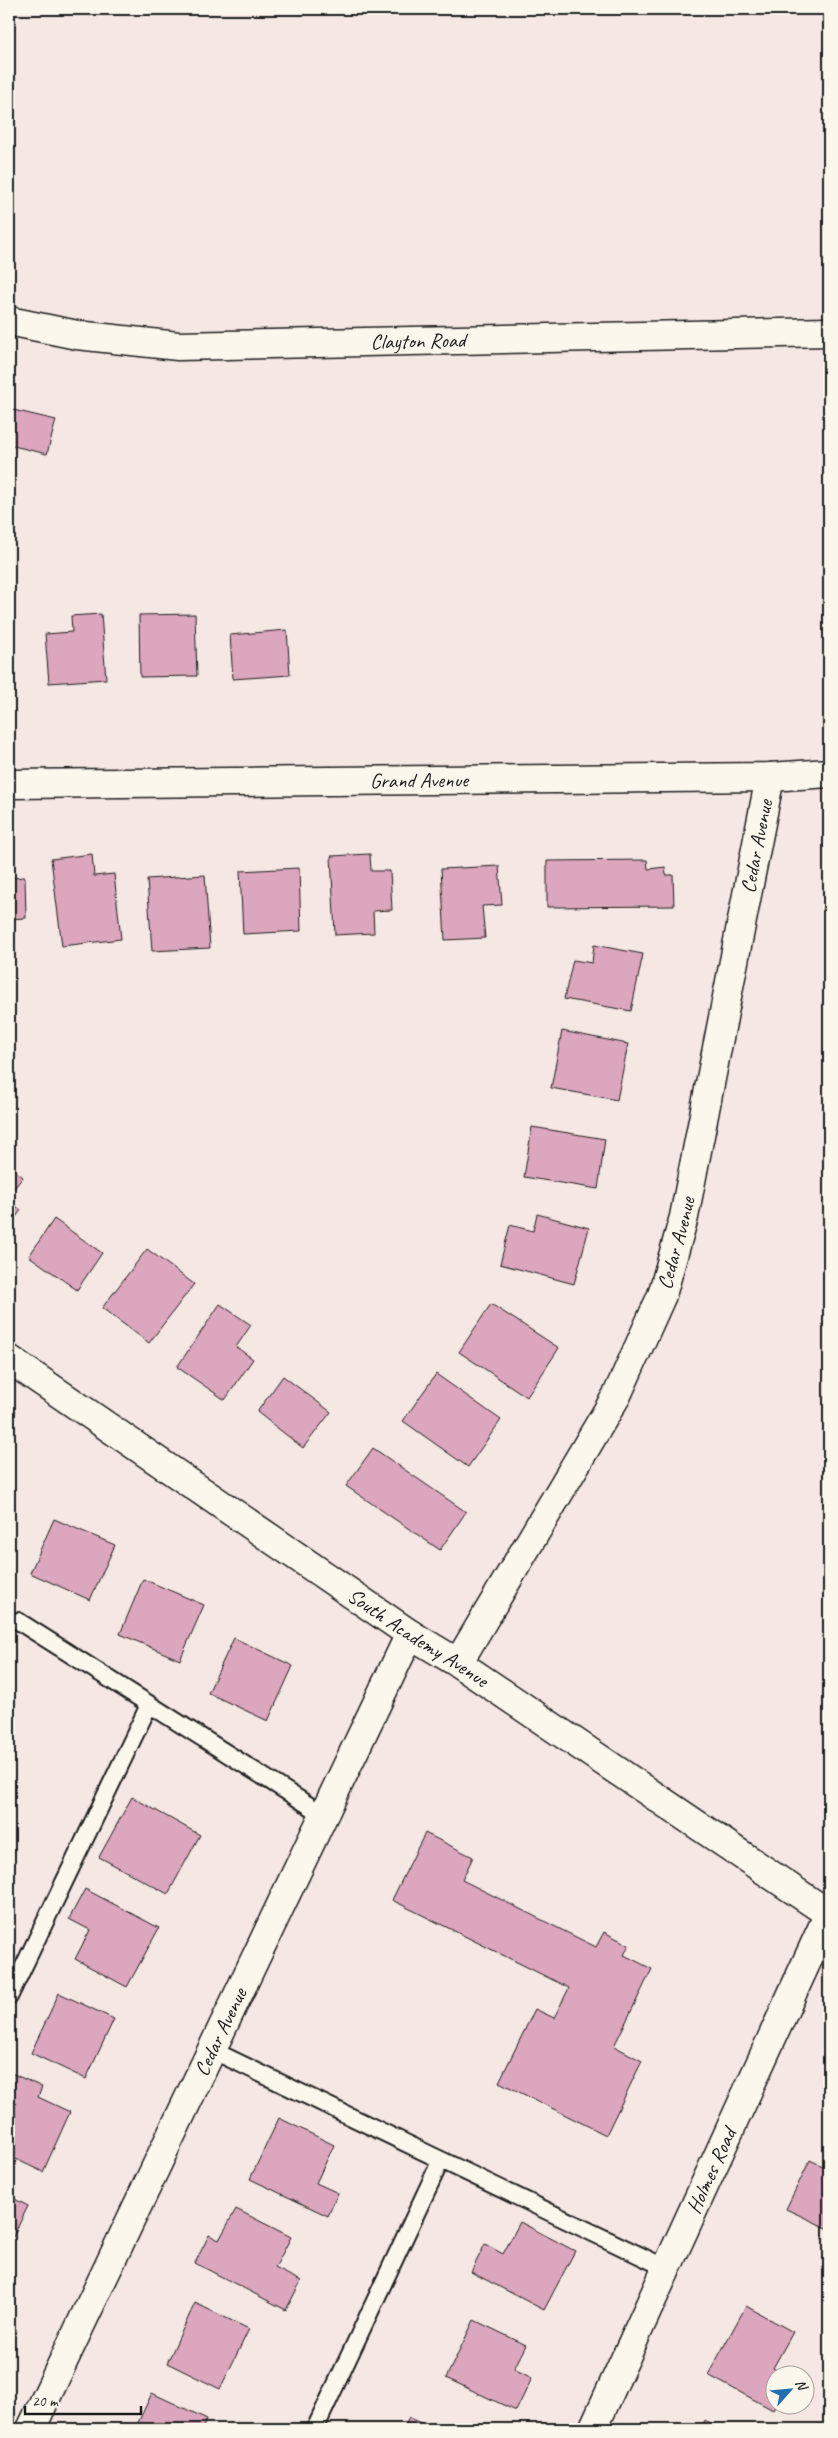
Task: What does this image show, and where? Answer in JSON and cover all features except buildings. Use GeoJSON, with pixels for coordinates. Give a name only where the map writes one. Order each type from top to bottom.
{"type":"FeatureCollection","features":[{"type":"Feature","properties":{"kind":"street","name":"Clayton Road"},"geometry":{"type":"LineString","coordinates":[[9,321],[77,336],[178,346],[829,332]]}},
{"type":"Feature","properties":{"kind":"street","name":"Grand Avenue"},"geometry":{"type":"LineString","coordinates":[[9,784],[770,777],[829,773]]}},
{"type":"Feature","properties":{"kind":"street","name":"Cedar Avenue"},"geometry":{"type":"LineString","coordinates":[[458,1663],[617,1395],[662,1295],[684,1217],[770,777]]}},
{"type":"Feature","properties":{"kind":"street","name":"South Academy Avenue"},"geometry":{"type":"LineString","coordinates":[[9,1359],[410,1634],[458,1663],[829,1913]]}},
{"type":"Feature","properties":{"kind":"street","name":"Cedar Avenue"},"geometry":{"type":"LineString","coordinates":[[31,2429],[410,1634]]}},
{"type":"Feature","properties":{"kind":"street","name":"Holmes Road"},"geometry":{"type":"LineString","coordinates":[[593,2429],[829,1913]]}},
{"type":"Feature","properties":{"kind":"lane"},"geometry":{"type":"LineString","coordinates":[[18,1622],[324,1815]]}},
{"type":"Feature","properties":{"kind":"lane"},"geometry":{"type":"LineString","coordinates":[[9,1997],[149,1705]]}},
{"type":"Feature","properties":{"kind":"lane"},"geometry":{"type":"LineString","coordinates":[[212,2050],[666,2268]]}},
{"type":"Feature","properties":{"kind":"lane"},"geometry":{"type":"LineString","coordinates":[[315,2429],[441,2160]]}}]}
